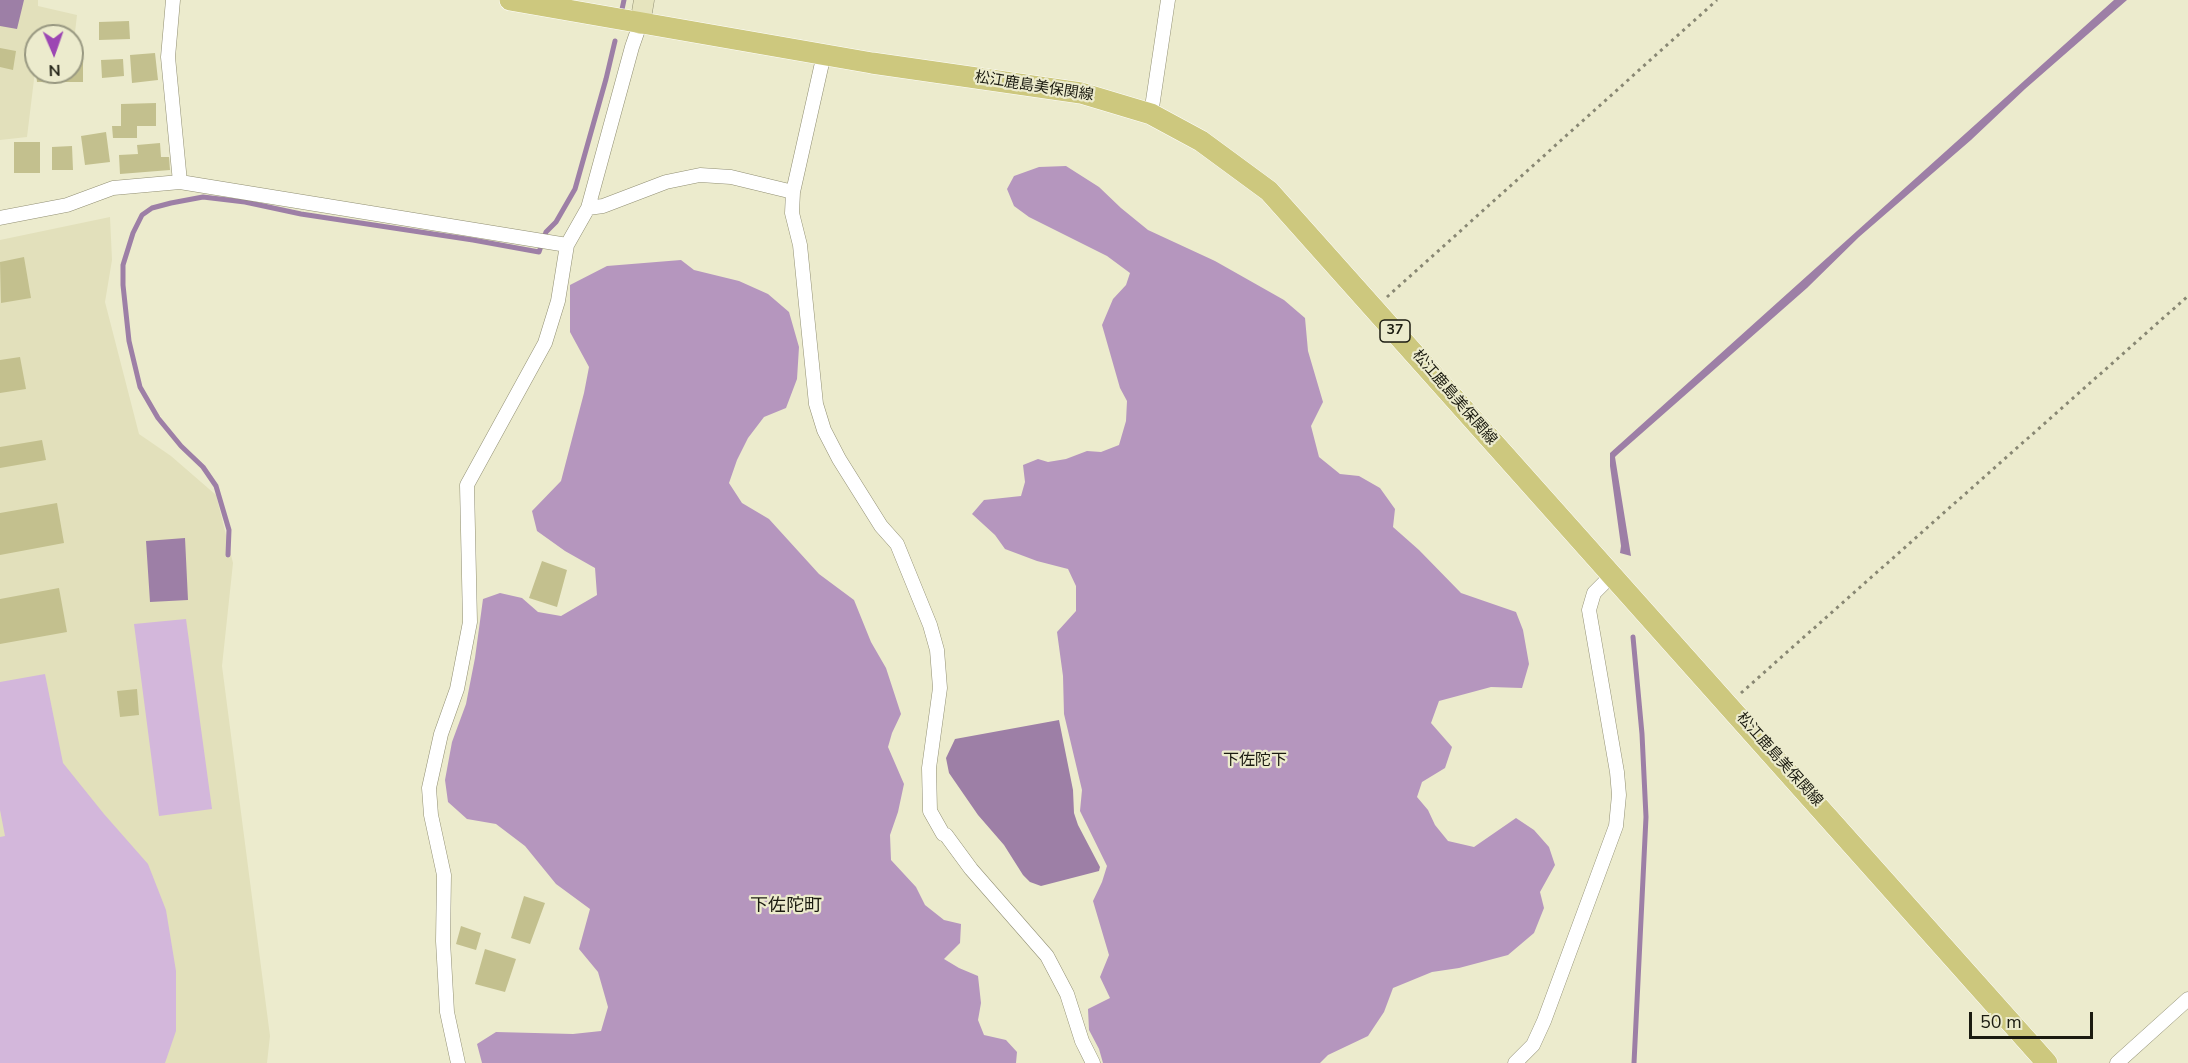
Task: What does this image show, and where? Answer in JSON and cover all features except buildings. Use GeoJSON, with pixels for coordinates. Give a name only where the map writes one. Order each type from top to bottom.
{"type":"FeatureCollection","features":[{"type":"Feature","properties":{"kind":"main road","name":"松江鹿島美保関線"},"geometry":{"type":"LineString","coordinates":[[510,0],[824,54],[1082,93],[1151,114],[1201,141],[1269,191],[2047,1063]]}},
{"type":"Feature","properties":{"kind":"street"},"geometry":{"type":"LineString","coordinates":[[173,0],[168,57],[180,182]]}},
{"type":"Feature","properties":{"kind":"street"},"geometry":{"type":"LineString","coordinates":[[458,1063],[447,1012],[443,941],[444,875],[431,815],[429,788],[441,734],[457,689],[470,622],[467,485],[545,344],[558,301],[567,244],[588,208],[645,0]]}},
{"type":"Feature","properties":{"kind":"street"},"geometry":{"type":"LineString","coordinates":[[1151,114],[1168,0]]}},
{"type":"Feature","properties":{"kind":"street"},"geometry":{"type":"LineString","coordinates":[[824,54],[793,192],[792,213],[800,245],[816,404],[824,430],[839,459],[881,526],[897,544],[930,625],[937,650],[940,688],[928,768],[930,811],[943,834],[971,869],[1047,956],[1067,994],[1082,1041],[1093,1063]]}},
{"type":"Feature","properties":{"kind":"street"},"geometry":{"type":"LineString","coordinates":[[588,208],[603,206],[666,182],[700,175],[731,177],[793,192]]}},
{"type":"Feature","properties":{"kind":"street"},"geometry":{"type":"LineString","coordinates":[[0,218],[68,205],[114,188],[180,182],[567,244]]}},
{"type":"Feature","properties":{"kind":"street"},"geometry":{"type":"LineString","coordinates":[[1515,1063],[1533,1045],[1544,1021],[1616,826],[1619,795],[1617,772],[1589,610],[1594,592],[1611,576]]}},
{"type":"Feature","properties":{"kind":"street"},"geometry":{"type":"LineString","coordinates":[[2116,1063],[2188,999]]}},
{"type":"Feature","properties":{"kind":"path"},"geometry":{"type":"LineString","coordinates":[[1374,308],[1718,0]]}},
{"type":"Feature","properties":{"kind":"path"},"geometry":{"type":"LineString","coordinates":[[1728,704],[2188,296]]}},
{"type":"Feature","properties":{"kind":"shaded area"},"geometry":{"type":"Polygon","coordinates":[[[0,0],[38,0],[38,6],[77,15],[76,24],[24,24],[24,84],[33,84],[27,137],[0,140],[0,0]]]}},
{"type":"Feature","properties":{"kind":"shaded area"},"geometry":{"type":"Polygon","coordinates":[[[0,0],[24,0],[17,29],[0,26],[0,0]]]}},
{"type":"Feature","properties":{"kind":"shaded area"},"geometry":{"type":"Polygon","coordinates":[[[2114,0],[2127,0],[1615,457],[1631,556],[1620,553],[1610,453],[2114,0]]]}},
{"type":"Feature","properties":{"kind":"shaded area"},"geometry":{"type":"Polygon","coordinates":[[[1066,166],[1099,187],[1148,230],[1215,261],[1284,300],[1305,318],[1308,351],[1323,402],[1311,426],[1319,457],[1340,474],[1359,476],[1380,488],[1395,509],[1393,527],[1461,593],[1516,612],[1523,630],[1529,664],[1522,688],[1491,687],[1439,701],[1431,723],[1452,747],[1445,768],[1422,782],[1417,797],[1448,841],[1474,847],[1516,818],[1534,830],[1549,847],[1555,865],[1540,892],[1544,908],[1534,933],[1508,955],[1459,968],[1432,972],[1393,988],[1384,1012],[1368,1036],[1328,1055],[1320,1063],[1103,1063],[1089,1030],[1088,1009],[1110,998],[1100,977],[1109,955],[1093,901],[1107,866],[1080,811],[1082,790],[1064,714],[1063,676],[1057,632],[1076,611],[1076,586],[1068,569],[1005,549],[995,535],[972,514],[984,500],[1021,496],[1025,482],[1023,465],[1038,459],[1048,462],[1066,459],[1087,451],[1101,452],[1119,445],[1126,421],[1127,401],[1120,388],[1102,325],[1113,299],[1126,285],[1130,273],[1107,256],[1029,217],[1014,206],[1007,189],[1014,176],[1039,167],[1066,166]]]}},
{"type":"Feature","properties":{"kind":"shaded area"},"geometry":{"type":"Polygon","coordinates":[[[110,217],[112,260],[105,302],[139,434],[171,456],[216,495],[233,563],[222,666],[270,1036],[267,1063],[0,1063],[0,240],[110,217]]]}},
{"type":"Feature","properties":{"kind":"shaded area"},"geometry":{"type":"Polygon","coordinates":[[[681,260],[694,270],[739,281],[768,294],[789,312],[799,347],[797,379],[786,408],[764,417],[748,438],[729,483],[742,503],[769,519],[819,574],[854,600],[871,642],[886,668],[901,714],[888,747],[904,784],[890,835],[891,860],[916,887],[925,905],[944,920],[961,924],[960,943],[944,959],[978,976],[981,1003],[978,1020],[984,1035],[1006,1040],[1017,1052],[1016,1063],[482,1063],[477,1044],[496,1032],[573,1034],[601,1031],[608,1007],[598,972],[579,949],[590,909],[556,884],[525,846],[496,824],[467,819],[448,802],[445,780],[452,742],[466,704],[483,599],[500,593],[522,598],[538,612],[561,616],[597,595],[595,568],[565,551],[537,531],[532,511],[561,481],[589,367],[570,332],[570,285],[607,266],[681,260]]]}},
{"type":"Feature","properties":{"kind":"shaded area"},"geometry":{"type":"Polygon","coordinates":[[[185,538],[188,600],[150,602],[146,541],[185,538]]]}},
{"type":"Feature","properties":{"kind":"shaded area"},"geometry":{"type":"Polygon","coordinates":[[[186,619],[212,809],[159,816],[134,624],[186,619]]]}},
{"type":"Feature","properties":{"kind":"shaded area"},"geometry":{"type":"Polygon","coordinates":[[[45,674],[63,763],[148,864],[166,910],[176,971],[176,1031],[165,1063],[0,1063],[0,837],[5,836],[0,810],[0,682],[45,674]]]}},
{"type":"Feature","properties":{"kind":"shaded area"},"geometry":{"type":"Polygon","coordinates":[[[1059,720],[1073,790],[1074,813],[1100,867],[1099,871],[1041,886],[1030,882],[1023,875],[1004,845],[978,815],[949,773],[946,758],[955,739],[1059,720]]]}},
{"type":"Feature","properties":{"kind":"waterway"},"geometry":{"type":"LineString","coordinates":[[621,14],[624,0]]}},
{"type":"Feature","properties":{"kind":"waterway"},"geometry":{"type":"LineString","coordinates":[[228,555],[229,530],[216,486],[203,467],[181,446],[158,418],[140,387],[129,341],[123,265],[133,233],[142,215],[152,208],[203,197],[245,202],[301,214],[539,252],[546,232],[556,222],[575,189],[615,41]]}},
{"type":"Feature","properties":{"kind":"waterway"},"geometry":{"type":"LineString","coordinates":[[1633,637],[1642,734],[1646,817],[1634,1063]]}},
{"type":"Feature","properties":{"kind":"district","name":"下佐陀下"},"geometry":{"type":"Point","coordinates":[1255,761]}},
{"type":"Feature","properties":{"kind":"district","name":"下佐陀町"},"geometry":{"type":"Point","coordinates":[786,907]}}]}
